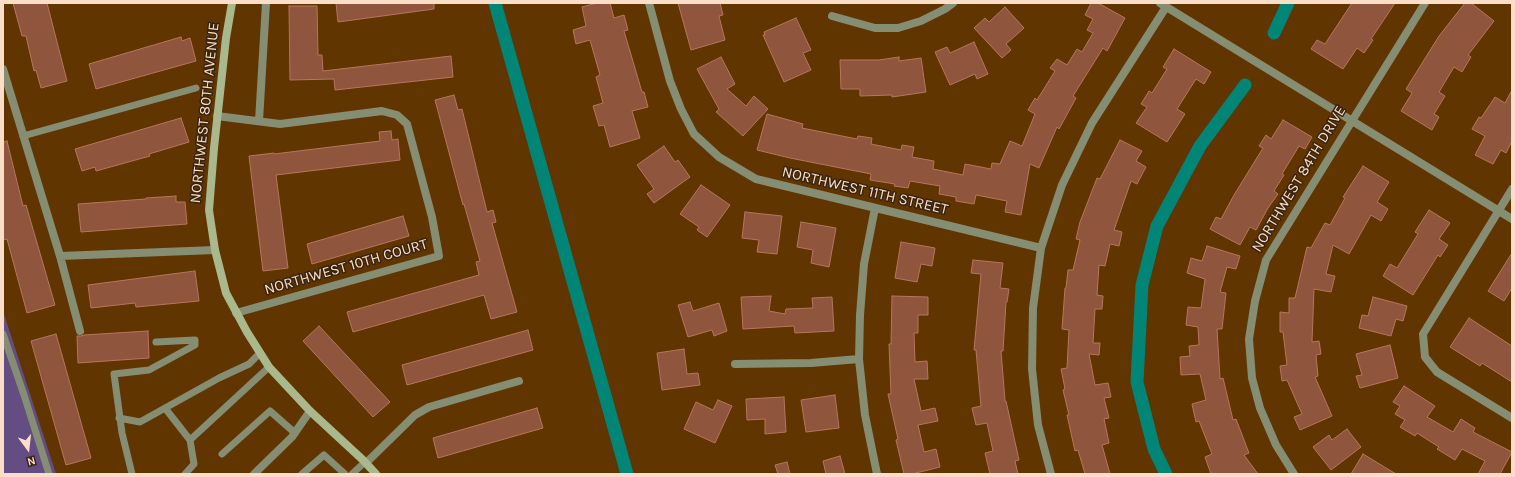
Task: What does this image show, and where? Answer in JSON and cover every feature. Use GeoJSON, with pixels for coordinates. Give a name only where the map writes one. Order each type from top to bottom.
{"type":"FeatureCollection","features":[{"type":"Feature","properties":{"kind":"street","name":"NORTHWEST 80TH AVENUE"},"geometry":{"type":"LineString","coordinates":[[232,3],[226,38],[217,116],[209,210],[215,250],[226,293],[247,332],[269,367],[310,411],[366,462],[376,474]]}},
{"type":"Feature","properties":{"kind":"street"},"geometry":{"type":"LineString","coordinates":[[259,121],[266,3]]}},
{"type":"Feature","properties":{"kind":"street","name":"NORTHWEST 11TH STREET"},"geometry":{"type":"LineString","coordinates":[[649,3],[670,81],[681,109],[694,134],[719,157],[756,179],[1041,248]]}},
{"type":"Feature","properties":{"kind":"street"},"geometry":{"type":"LineString","coordinates":[[832,16],[875,28],[898,28],[921,20],[945,9],[953,3]]}},
{"type":"Feature","properties":{"kind":"street","name":"NORTHWEST 84TH DRIVE"},"geometry":{"type":"LineString","coordinates":[[1294,474],[1273,438],[1260,408],[1252,378],[1249,339],[1255,301],[1266,260],[1425,3]]}},
{"type":"Feature","properties":{"kind":"street"},"geometry":{"type":"LineString","coordinates":[[1051,474],[1038,426],[1032,369],[1033,308],[1041,248],[1062,185],[1092,123],[1163,5],[1512,219]]}},
{"type":"Feature","properties":{"kind":"street"},"geometry":{"type":"LineString","coordinates":[[3,69],[60,256],[80,330]]}},
{"type":"Feature","properties":{"kind":"street","name":"NORTHWEST 10TH COURT"},"geometry":{"type":"LineString","coordinates":[[217,116],[280,124],[382,111],[397,115],[407,124],[432,217],[439,256],[236,313]]}},
{"type":"Feature","properties":{"kind":"street"},"geometry":{"type":"LineString","coordinates":[[1512,189],[1423,334],[1425,357],[1437,372],[1512,418]]}},
{"type":"Feature","properties":{"kind":"street"},"geometry":{"type":"LineString","coordinates":[[875,208],[864,264],[860,315],[859,359],[865,415],[877,474]]}},
{"type":"Feature","properties":{"kind":"street"},"geometry":{"type":"LineString","coordinates":[[60,256],[215,250]]}},
{"type":"Feature","properties":{"kind":"street"},"geometry":{"type":"LineString","coordinates":[[735,364],[811,363],[859,359]]}},
{"type":"Feature","properties":{"kind":"street"},"geometry":{"type":"LineString","coordinates":[[366,462],[415,415],[429,407],[519,381]]}},
{"type":"Feature","properties":{"kind":"street"},"geometry":{"type":"LineString","coordinates":[[254,474],[294,433],[310,411]]}},
{"type":"Feature","properties":{"kind":"lane"},"geometry":{"type":"LineString","coordinates":[[23,136],[196,88]]}},
{"type":"Feature","properties":{"kind":"lane"},"geometry":{"type":"LineString","coordinates":[[3,334],[50,474]]}},
{"type":"Feature","properties":{"kind":"lane"},"geometry":{"type":"LineString","coordinates":[[132,474],[119,418],[114,374],[148,370],[195,345],[195,340],[156,342]]}},
{"type":"Feature","properties":{"kind":"lane"},"geometry":{"type":"LineString","coordinates":[[119,418],[140,422],[219,378],[249,364],[260,353]]}},
{"type":"Feature","properties":{"kind":"lane"},"geometry":{"type":"LineString","coordinates":[[190,440],[269,367]]}},
{"type":"Feature","properties":{"kind":"lane"},"geometry":{"type":"LineString","coordinates":[[165,408],[190,440],[194,464],[185,474]]}},
{"type":"Feature","properties":{"kind":"lane"},"geometry":{"type":"LineString","coordinates":[[222,454],[270,411],[294,433]]}},
{"type":"Feature","properties":{"kind":"lane"},"geometry":{"type":"LineString","coordinates":[[302,474],[324,455],[345,474]]}},
{"type":"Feature","properties":{"kind":"lane"},"geometry":{"type":"LineString","coordinates":[[352,474],[366,462]]}},
{"type":"Feature","properties":{"kind":"shaded area"},"geometry":{"type":"Polygon","coordinates":[[[3,311],[56,474],[3,474],[3,311]]]}},
{"type":"Feature","properties":{"kind":"building"},"geometry":{"type":"Polygon","coordinates":[[[13,3],[47,3],[67,81],[41,88],[36,70],[34,71],[26,36],[22,36],[13,3]]]}},
{"type":"Feature","properties":{"kind":"building"},"geometry":{"type":"Polygon","coordinates":[[[336,3],[434,3],[434,9],[338,22],[336,3]]]}},
{"type":"Feature","properties":{"kind":"building"},"geometry":{"type":"Polygon","coordinates":[[[597,3],[610,3],[614,18],[624,15],[628,30],[624,31],[642,92],[644,92],[648,107],[632,111],[640,138],[610,147],[604,125],[599,126],[593,106],[603,103],[596,77],[600,75],[590,40],[576,44],[573,30],[586,26],[582,7],[597,3]]]}},
{"type":"Feature","properties":{"kind":"building"},"geometry":{"type":"Polygon","coordinates":[[[678,3],[720,3],[723,15],[719,16],[725,40],[691,50],[678,3]]]}},
{"type":"Feature","properties":{"kind":"building"},"geometry":{"type":"Polygon","coordinates":[[[1091,3],[1098,3],[1125,18],[1107,51],[1103,48],[1073,96],[1076,98],[1059,129],[1057,127],[1039,168],[1030,164],[1021,215],[1005,212],[1007,201],[976,195],[974,204],[956,201],[956,197],[939,194],[940,186],[910,181],[908,188],[894,186],[895,184],[870,180],[871,174],[757,150],[767,114],[803,124],[802,128],[857,139],[858,136],[872,138],[871,144],[901,150],[902,145],[914,147],[912,157],[934,161],[933,169],[963,175],[965,164],[991,169],[992,163],[1000,164],[1010,141],[1022,146],[1035,114],[1028,110],[1035,98],[1037,100],[1055,71],[1050,68],[1057,59],[1067,65],[1077,49],[1082,52],[1093,33],[1087,30],[1093,19],[1085,15],[1091,3]]]}},
{"type":"Feature","properties":{"kind":"building"},"geometry":{"type":"Polygon","coordinates":[[[1352,3],[1395,3],[1371,39],[1373,40],[1364,53],[1357,48],[1343,69],[1311,49],[1317,40],[1325,44],[1352,3]]]}},
{"type":"Feature","properties":{"kind":"building"},"geometry":{"type":"Polygon","coordinates":[[[1465,3],[1471,3],[1494,21],[1468,55],[1471,57],[1462,72],[1454,67],[1439,92],[1445,96],[1434,114],[1439,117],[1432,130],[1401,111],[1412,93],[1406,89],[1439,36],[1465,3]]]}},
{"type":"Feature","properties":{"kind":"building"},"geometry":{"type":"Polygon","coordinates":[[[289,6],[317,6],[318,55],[322,55],[323,71],[451,56],[453,77],[335,90],[334,79],[290,80],[289,6]]]}},
{"type":"Feature","properties":{"kind":"building"},"geometry":{"type":"Polygon","coordinates":[[[1005,7],[1024,28],[1006,44],[1011,50],[1002,58],[974,28],[985,18],[989,22],[1005,7]]]}},
{"type":"Feature","properties":{"kind":"building"},"geometry":{"type":"Polygon","coordinates":[[[796,18],[811,50],[803,53],[811,70],[784,82],[763,35],[765,35],[764,32],[796,18]]]}},
{"type":"Feature","properties":{"kind":"building"},"geometry":{"type":"Polygon","coordinates":[[[181,37],[182,41],[190,38],[196,61],[96,89],[89,64],[181,37]]]}},
{"type":"Feature","properties":{"kind":"building"},"geometry":{"type":"Polygon","coordinates":[[[974,42],[988,74],[977,79],[975,74],[950,85],[935,52],[947,47],[950,53],[974,42]]]}},
{"type":"Feature","properties":{"kind":"building"},"geometry":{"type":"Polygon","coordinates":[[[1174,49],[1211,72],[1204,84],[1196,79],[1177,109],[1185,114],[1167,142],[1136,123],[1147,107],[1141,104],[1149,91],[1152,93],[1167,69],[1163,67],[1174,49]]]}},
{"type":"Feature","properties":{"kind":"building"},"geometry":{"type":"Polygon","coordinates":[[[721,57],[735,84],[727,89],[746,106],[754,96],[768,109],[743,136],[716,112],[719,109],[697,69],[721,57]]]}},
{"type":"Feature","properties":{"kind":"building"},"geometry":{"type":"Polygon","coordinates":[[[899,57],[899,61],[921,58],[926,92],[892,97],[892,95],[860,96],[860,89],[841,89],[840,60],[879,60],[899,57]]]}},
{"type":"Feature","properties":{"kind":"building"},"geometry":{"type":"Polygon","coordinates":[[[1512,90],[1512,141],[1506,153],[1501,150],[1493,164],[1475,155],[1485,136],[1472,129],[1479,117],[1481,118],[1495,97],[1505,103],[1512,90]]]}},
{"type":"Feature","properties":{"kind":"building"},"geometry":{"type":"Polygon","coordinates":[[[454,95],[458,110],[462,109],[487,212],[493,210],[496,222],[492,223],[517,312],[491,319],[484,295],[353,332],[347,312],[479,275],[476,262],[480,261],[464,204],[463,205],[435,100],[454,95]]]}},
{"type":"Feature","properties":{"kind":"building"},"geometry":{"type":"Polygon","coordinates":[[[181,118],[189,142],[149,154],[150,156],[96,171],[95,167],[82,171],[75,149],[181,118]]]}},
{"type":"Feature","properties":{"kind":"building"},"geometry":{"type":"Polygon","coordinates":[[[1283,120],[1312,137],[1305,149],[1299,146],[1282,174],[1284,175],[1274,191],[1278,194],[1268,208],[1256,230],[1250,227],[1240,245],[1210,229],[1216,217],[1221,219],[1263,148],[1259,146],[1266,135],[1271,139],[1283,120]]]}},
{"type":"Feature","properties":{"kind":"building"},"geometry":{"type":"Polygon","coordinates":[[[391,131],[392,140],[398,139],[400,160],[276,175],[288,268],[263,271],[249,156],[380,141],[379,132],[391,131]]]}},
{"type":"Feature","properties":{"kind":"building"},"geometry":{"type":"Polygon","coordinates":[[[1120,140],[1142,151],[1136,161],[1146,167],[1137,184],[1131,181],[1114,230],[1122,232],[1119,246],[1110,244],[1105,266],[1099,265],[1097,295],[1103,296],[1102,309],[1095,309],[1093,343],[1100,343],[1099,355],[1089,354],[1095,385],[1108,383],[1111,397],[1104,398],[1109,418],[1104,419],[1109,443],[1102,445],[1110,474],[1085,474],[1078,450],[1075,451],[1063,390],[1065,389],[1061,369],[1067,368],[1069,330],[1062,329],[1065,288],[1068,270],[1073,270],[1080,240],[1076,239],[1080,222],[1097,178],[1100,179],[1120,140]]]}},
{"type":"Feature","properties":{"kind":"building"},"geometry":{"type":"Polygon","coordinates":[[[7,141],[23,206],[26,205],[55,305],[27,313],[7,239],[3,240],[3,142],[7,141]]]}},
{"type":"Feature","properties":{"kind":"building"},"geometry":{"type":"Polygon","coordinates":[[[664,146],[675,162],[678,160],[690,177],[654,203],[647,194],[654,189],[637,165],[664,146]]]}},
{"type":"Feature","properties":{"kind":"building"},"geometry":{"type":"Polygon","coordinates":[[[1363,166],[1389,182],[1377,202],[1388,209],[1381,221],[1371,215],[1349,254],[1333,245],[1326,274],[1335,276],[1331,292],[1314,289],[1312,342],[1319,341],[1321,354],[1316,355],[1318,376],[1315,377],[1332,416],[1300,430],[1294,417],[1302,414],[1287,380],[1282,381],[1280,366],[1287,365],[1283,332],[1280,332],[1280,312],[1289,313],[1289,298],[1295,298],[1307,247],[1311,248],[1325,223],[1330,225],[1345,198],[1343,197],[1363,166]]]}},
{"type":"Feature","properties":{"kind":"building"},"geometry":{"type":"Polygon","coordinates":[[[701,185],[730,205],[707,237],[697,230],[699,227],[680,214],[701,185]]]}},
{"type":"Feature","properties":{"kind":"building"},"geometry":{"type":"Polygon","coordinates":[[[176,196],[176,202],[185,202],[187,224],[81,232],[78,204],[176,196]]]}},
{"type":"Feature","properties":{"kind":"building"},"geometry":{"type":"Polygon","coordinates":[[[1429,210],[1450,223],[1439,239],[1448,245],[1440,257],[1438,255],[1413,295],[1383,276],[1390,264],[1397,268],[1418,234],[1415,232],[1429,210]]]}},
{"type":"Feature","properties":{"kind":"building"},"geometry":{"type":"Polygon","coordinates":[[[745,212],[782,216],[777,254],[757,252],[759,240],[742,238],[745,212]]]}},
{"type":"Feature","properties":{"kind":"building"},"geometry":{"type":"Polygon","coordinates":[[[403,216],[409,236],[312,264],[307,244],[403,216]]]}},
{"type":"Feature","properties":{"kind":"building"},"geometry":{"type":"Polygon","coordinates":[[[801,222],[836,228],[829,267],[811,263],[813,250],[797,247],[801,222]]]}},
{"type":"Feature","properties":{"kind":"building"},"geometry":{"type":"Polygon","coordinates":[[[901,242],[935,248],[932,266],[921,264],[917,282],[895,278],[901,242]]]}},
{"type":"Feature","properties":{"kind":"building"},"geometry":{"type":"Polygon","coordinates":[[[1207,246],[1240,256],[1236,269],[1227,267],[1220,292],[1226,293],[1222,329],[1217,329],[1220,379],[1223,378],[1233,420],[1236,419],[1249,453],[1244,455],[1258,474],[1211,474],[1205,457],[1212,454],[1199,421],[1196,422],[1192,404],[1206,400],[1200,374],[1181,375],[1180,357],[1190,356],[1189,346],[1199,345],[1198,327],[1186,325],[1188,307],[1201,308],[1205,279],[1187,273],[1191,258],[1202,261],[1207,246]]]}},
{"type":"Feature","properties":{"kind":"building"},"geometry":{"type":"Polygon","coordinates":[[[1512,253],[1512,288],[1504,301],[1488,291],[1512,253]]]}},
{"type":"Feature","properties":{"kind":"building"},"geometry":{"type":"Polygon","coordinates":[[[973,260],[1003,263],[1000,288],[1009,289],[1006,302],[1003,351],[1001,351],[1005,401],[1019,460],[1015,461],[1018,474],[990,474],[985,453],[993,451],[987,423],[976,425],[972,408],[981,406],[976,350],[974,350],[981,274],[971,273],[973,260]]]}},
{"type":"Feature","properties":{"kind":"building"},"geometry":{"type":"Polygon","coordinates":[[[195,271],[199,301],[136,307],[135,303],[91,308],[88,285],[195,271]]]}},
{"type":"Feature","properties":{"kind":"building"},"geometry":{"type":"Polygon","coordinates":[[[771,296],[769,311],[785,314],[786,309],[813,308],[812,298],[832,297],[834,331],[795,333],[794,326],[743,329],[741,297],[771,296]]]}},
{"type":"Feature","properties":{"kind":"building"},"geometry":{"type":"Polygon","coordinates":[[[892,296],[928,297],[928,315],[918,315],[918,333],[914,333],[915,362],[927,361],[928,379],[914,379],[921,411],[935,408],[938,421],[918,425],[924,452],[936,449],[940,467],[912,474],[904,474],[888,394],[891,394],[889,344],[891,344],[892,296]]]}},
{"type":"Feature","properties":{"kind":"building"},"geometry":{"type":"Polygon","coordinates":[[[1373,297],[1407,306],[1403,321],[1396,319],[1391,336],[1359,328],[1362,315],[1368,316],[1373,297]]]}},
{"type":"Feature","properties":{"kind":"building"},"geometry":{"type":"Polygon","coordinates":[[[690,302],[693,311],[719,303],[727,331],[714,336],[712,330],[688,337],[678,305],[690,302]]]}},
{"type":"Feature","properties":{"kind":"building"},"geometry":{"type":"Polygon","coordinates":[[[1469,318],[1512,346],[1512,382],[1482,363],[1480,366],[1450,347],[1469,318]]]}},
{"type":"Feature","properties":{"kind":"building"},"geometry":{"type":"Polygon","coordinates":[[[319,326],[390,402],[373,417],[303,341],[319,326]]]}},
{"type":"Feature","properties":{"kind":"building"},"geometry":{"type":"Polygon","coordinates":[[[528,330],[533,350],[407,385],[402,365],[528,330]]]}},
{"type":"Feature","properties":{"kind":"building"},"geometry":{"type":"Polygon","coordinates":[[[148,331],[149,358],[78,363],[77,336],[148,331]]]}},
{"type":"Feature","properties":{"kind":"building"},"geometry":{"type":"Polygon","coordinates":[[[56,334],[91,458],[66,465],[31,341],[56,334]]]}},
{"type":"Feature","properties":{"kind":"building"},"geometry":{"type":"Polygon","coordinates":[[[1390,345],[1398,378],[1360,388],[1356,376],[1362,375],[1356,354],[1390,345]]]}},
{"type":"Feature","properties":{"kind":"building"},"geometry":{"type":"Polygon","coordinates":[[[684,349],[687,374],[698,373],[700,385],[662,390],[657,353],[684,349]]]}},
{"type":"Feature","properties":{"kind":"building"},"geometry":{"type":"Polygon","coordinates":[[[1404,386],[1435,406],[1427,417],[1453,432],[1461,419],[1475,428],[1473,432],[1512,452],[1500,474],[1478,474],[1485,461],[1462,449],[1455,460],[1437,449],[1439,447],[1417,433],[1415,436],[1400,427],[1405,420],[1395,414],[1400,406],[1393,402],[1404,386]]]}},
{"type":"Feature","properties":{"kind":"building"},"geometry":{"type":"Polygon","coordinates":[[[835,395],[839,428],[806,432],[801,400],[835,395]]]}},
{"type":"Feature","properties":{"kind":"building"},"geometry":{"type":"Polygon","coordinates":[[[784,397],[786,432],[765,434],[765,419],[747,420],[746,399],[784,397]]]}},
{"type":"Feature","properties":{"kind":"building"},"geometry":{"type":"Polygon","coordinates":[[[718,400],[732,406],[715,443],[684,429],[696,402],[713,410],[718,400]]]}},
{"type":"Feature","properties":{"kind":"building"},"geometry":{"type":"Polygon","coordinates":[[[537,408],[543,428],[438,458],[433,438],[537,408]]]}},
{"type":"Feature","properties":{"kind":"building"},"geometry":{"type":"Polygon","coordinates":[[[1347,429],[1361,447],[1331,470],[1313,447],[1329,435],[1332,440],[1347,429]]]}},
{"type":"Feature","properties":{"kind":"building"},"geometry":{"type":"Polygon","coordinates":[[[1363,454],[1396,474],[1351,474],[1363,454]]]}},
{"type":"Feature","properties":{"kind":"building"},"geometry":{"type":"Polygon","coordinates":[[[840,456],[845,474],[826,474],[823,461],[840,456]]]}},
{"type":"Feature","properties":{"kind":"building"},"geometry":{"type":"Polygon","coordinates":[[[787,462],[790,474],[778,474],[775,465],[787,462]]]}},
{"type":"Feature","properties":{"kind":"waterway"},"geometry":{"type":"LineString","coordinates":[[495,3],[627,474]]}},
{"type":"Feature","properties":{"kind":"waterway"},"geometry":{"type":"LineString","coordinates":[[1274,33],[1288,3]]}},
{"type":"Feature","properties":{"kind":"waterway"},"geometry":{"type":"LineString","coordinates":[[1166,474],[1154,449],[1137,382],[1142,285],[1157,226],[1200,146],[1245,85]]}}]}
